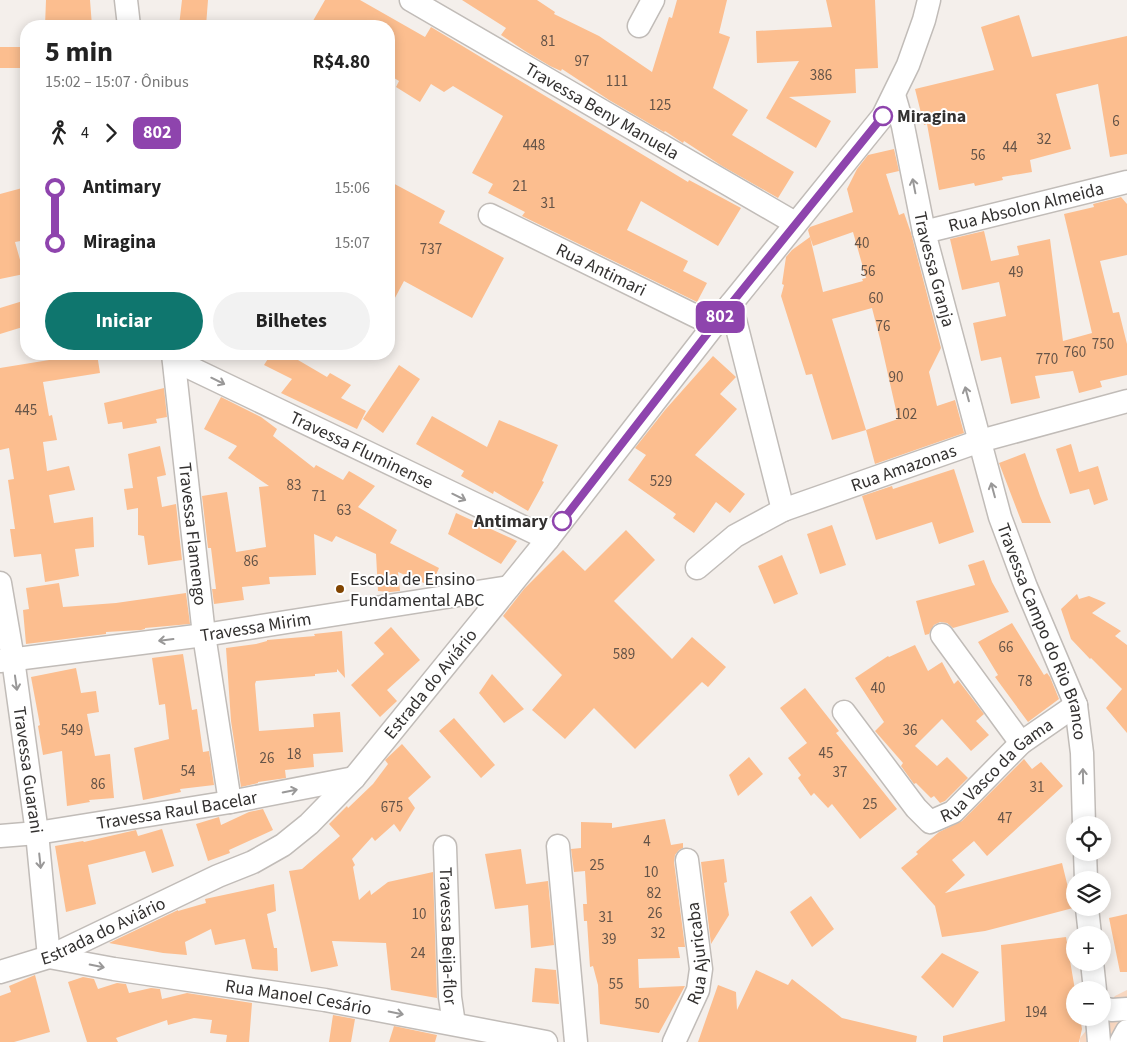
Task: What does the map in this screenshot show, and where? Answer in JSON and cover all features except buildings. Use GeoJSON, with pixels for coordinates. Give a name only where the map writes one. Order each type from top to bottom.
{"type":"FeatureCollection","features":[{"type":"Feature","properties":{"kind":"street"},"geometry":{"type":"LineString","coordinates":[[126,0],[128,20]]}},
{"type":"Feature","properties":{"kind":"street","name":"Travessa Beny Manuela"},"geometry":{"type":"LineString","coordinates":[[411,0],[795,223]]}},
{"type":"Feature","properties":{"kind":"street"},"geometry":{"type":"LineString","coordinates":[[639,26],[654,0]]}},
{"type":"Feature","properties":{"kind":"street","name":"Estrada do Aviário"},"geometry":{"type":"LineString","coordinates":[[0,972],[49,957],[218,876],[253,862],[282,845],[309,824],[354,778],[548,539],[714,325],[883,116],[908,65],[926,10],[942,0]]}},
{"type":"Feature","properties":{"kind":"street","name":"Travessa Granja"},"geometry":{"type":"LineString","coordinates":[[894,95],[924,232],[980,441]]}},
{"type":"Feature","properties":{"kind":"street","name":"Rua Absolon Almeida"},"geometry":{"type":"LineString","coordinates":[[924,232],[1127,182]]}},
{"type":"Feature","properties":{"kind":"street","name":"Rua Antimari"},"geometry":{"type":"LineString","coordinates":[[490,215],[714,325]]}},
{"type":"Feature","properties":{"kind":"street"},"geometry":{"type":"LineString","coordinates":[[731,304],[783,510]]}},
{"type":"Feature","properties":{"kind":"street","name":"Travessa Flamengo"},"geometry":{"type":"LineString","coordinates":[[173,360],[204,635],[230,802]]}},
{"type":"Feature","properties":{"kind":"street","name":"Travessa Fluminense"},"geometry":{"type":"LineString","coordinates":[[179,360],[548,539]]}},
{"type":"Feature","properties":{"kind":"street","name":"Rua Amazonas"},"geometry":{"type":"LineString","coordinates":[[697,568],[735,536],[783,510],[980,441],[1127,402]]}},
{"type":"Feature","properties":{"kind":"street","name":"Travessa Campo do Rio Branco"},"geometry":{"type":"LineString","coordinates":[[980,441],[1000,517],[1026,587],[1076,705],[1082,753],[1084,816]]}},
{"type":"Feature","properties":{"kind":"street","name":"Travessa Guarani"},"geometry":{"type":"LineString","coordinates":[[0,583],[6,660],[37,833],[49,957]]}},
{"type":"Feature","properties":{"kind":"street","name":"Travessa Mirim"},"geometry":{"type":"LineString","coordinates":[[6,660],[204,635],[509,587]]}},
{"type":"Feature","properties":{"kind":"street"},"geometry":{"type":"LineString","coordinates":[[942,635],[1021,743]]}},
{"type":"Feature","properties":{"kind":"street","name":"Rua Vasco da Gama"},"geometry":{"type":"LineString","coordinates":[[844,712],[916,808],[930,822],[952,812],[1021,743],[1076,705]]}},
{"type":"Feature","properties":{"kind":"street","name":"Travessa Raul Bacelar"},"geometry":{"type":"LineString","coordinates":[[0,836],[37,833],[230,802],[354,778]]}},
{"type":"Feature","properties":{"kind":"street"},"geometry":{"type":"LineString","coordinates":[[558,846],[576,1042]]}},
{"type":"Feature","properties":{"kind":"street","name":"Travessa Beija-flor"},"geometry":{"type":"LineString","coordinates":[[445,847],[450,997],[454,1024]]}},
{"type":"Feature","properties":{"kind":"street","name":"Rua Ajuricaba"},"geometry":{"type":"LineString","coordinates":[[674,1042],[698,990],[701,969],[687,860]]}},
{"type":"Feature","properties":{"kind":"street","name":"Rua Manoel Cesário"},"geometry":{"type":"LineString","coordinates":[[49,957],[114,970],[325,1000],[546,1042]]}},
{"type":"Feature","properties":{"kind":"street"},"geometry":{"type":"LineString","coordinates":[[1111,1010],[1127,1009]]}},
{"type":"Feature","properties":{"kind":"street"},"geometry":{"type":"LineString","coordinates":[[1098,1026],[1099,1042]]}},
{"type":"Feature","properties":{"kind":"street"},"geometry":{"type":"LineString","coordinates":[[1121,1042],[1127,1031]]}},
{"type":"Feature","properties":{"kind":"shaded area"},"geometry":{"type":"Polygon","coordinates":[[[1127,990],[1127,1042],[1080,1042],[1080,1038],[1090,1026],[1111,1026],[1111,1001],[1115,996],[1127,990]]]}},
{"type":"Feature","properties":{"kind":"bus line","name":"802"},"geometry":{"type":"LineString","coordinates":[[562,521],[714,325],[883,116]]}},
{"type":"Feature","properties":{"kind":"place","name":"Miragina"},"geometry":{"type":"Point","coordinates":[883,116]}},
{"type":"Feature","properties":{"kind":"place","name":"Antimary"},"geometry":{"type":"Point","coordinates":[562,521]}},
{"type":"Feature","properties":{"kind":"place","name":"Escola de Ensino Fundamental ABC"},"geometry":{"type":"Point","coordinates":[340,589]}}]}
